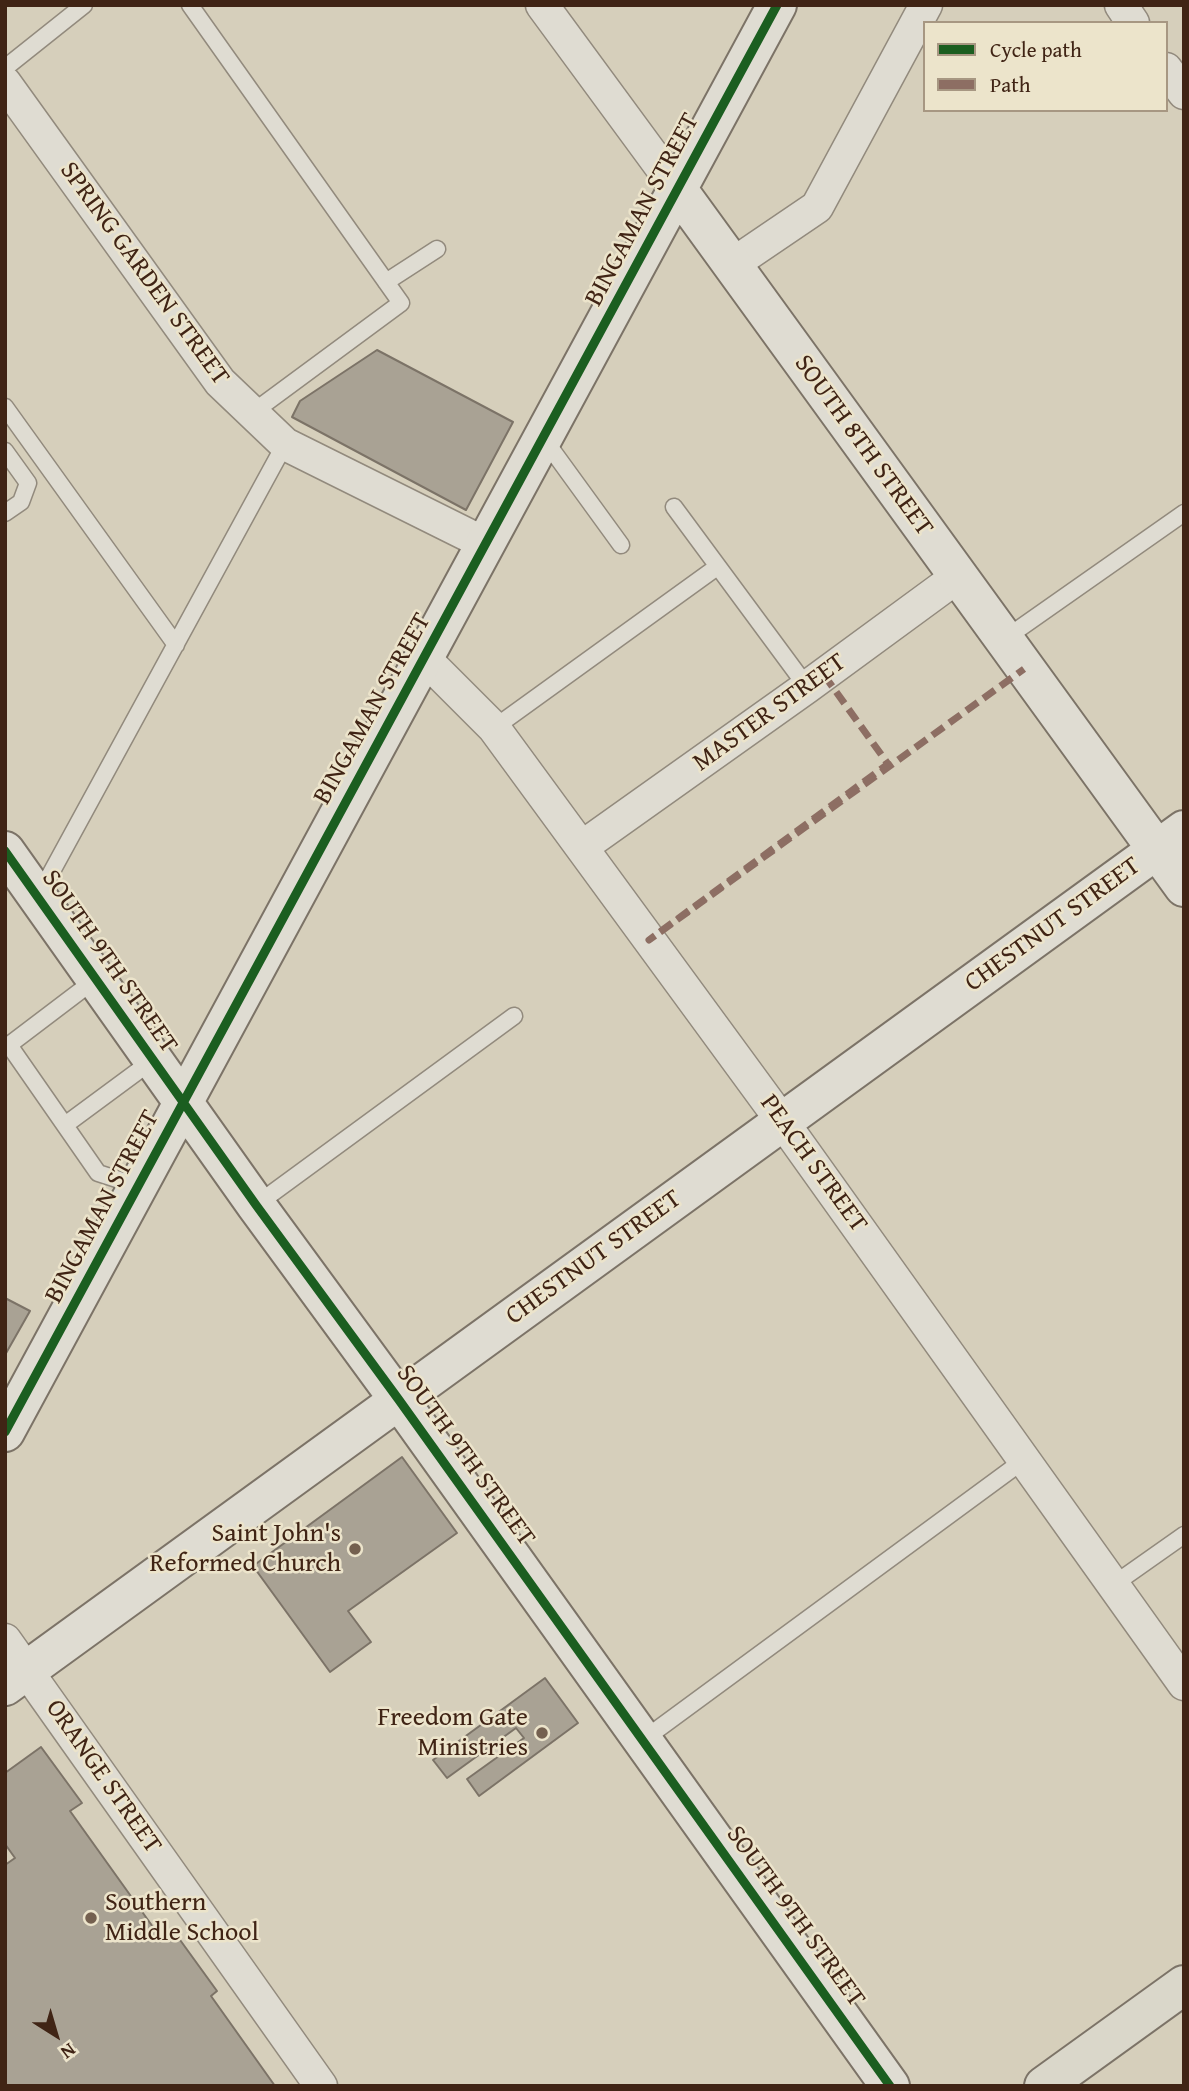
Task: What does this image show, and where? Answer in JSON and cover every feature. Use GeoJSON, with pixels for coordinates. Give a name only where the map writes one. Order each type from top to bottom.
{"type":"FeatureCollection","features":[{"type":"Feature","properties":{"kind":"main road"},"geometry":{"type":"LineString","coordinates":[[1044,2086],[1184,1985]]}},
{"type":"Feature","properties":{"kind":"street","name":"SOUTH 8TH STREET"},"geometry":{"type":"LineString","coordinates":[[542,5],[733,264],[1003,640],[1170,840],[1184,887]]}},
{"type":"Feature","properties":{"kind":"street","name":"BINGAMAN STREET"},"geometry":{"type":"LineString","coordinates":[[5,1432],[777,5]]}},
{"type":"Feature","properties":{"kind":"street"},"geometry":{"type":"LineString","coordinates":[[733,264],[817,207],[926,5]]}},
{"type":"Feature","properties":{"kind":"street"},"geometry":{"type":"LineString","coordinates":[[1121,5],[1132,21]]}},
{"type":"Feature","properties":{"kind":"street"},"geometry":{"type":"LineString","coordinates":[[1168,72],[1184,93]]}},
{"type":"Feature","properties":{"kind":"street","name":"SPRING GARDEN STREET"},"geometry":{"type":"LineString","coordinates":[[5,83],[220,382],[252,413],[285,444],[486,544]]}},
{"type":"Feature","properties":{"kind":"street","name":"MASTER STREET"},"geometry":{"type":"LineString","coordinates":[[582,847],[957,577]]}},
{"type":"Feature","properties":{"kind":"street","name":"PEACH STREET"},"geometry":{"type":"LineString","coordinates":[[424,658],[494,727],[782,1121],[1184,1684]]}},
{"type":"Feature","properties":{"kind":"street","name":"CHESTNUT STREET"},"geometry":{"type":"LineString","coordinates":[[13,1665],[399,1400],[1170,840]]}},
{"type":"Feature","properties":{"kind":"street","name":"SOUTH 9TH STREET"},"geometry":{"type":"LineString","coordinates":[[5,850],[256,1205],[399,1400],[890,2086]]}},
{"type":"Feature","properties":{"kind":"street","name":"ORANGE STREET"},"geometry":{"type":"LineString","coordinates":[[13,1665],[321,2086]]}},
{"type":"Feature","properties":{"kind":"lane"},"geometry":{"type":"LineString","coordinates":[[5,68],[84,5]]}},
{"type":"Feature","properties":{"kind":"lane"},"geometry":{"type":"LineString","coordinates":[[190,5],[401,303],[252,413]]}},
{"type":"Feature","properties":{"kind":"lane"},"geometry":{"type":"LineString","coordinates":[[386,282],[437,249]]}},
{"type":"Feature","properties":{"kind":"lane"},"geometry":{"type":"LineString","coordinates":[[5,407],[176,645]]}},
{"type":"Feature","properties":{"kind":"lane"},"geometry":{"type":"LineString","coordinates":[[544,438],[621,544]]}},
{"type":"Feature","properties":{"kind":"lane"},"geometry":{"type":"LineString","coordinates":[[38,897],[285,444]]}},
{"type":"Feature","properties":{"kind":"lane"},"geometry":{"type":"LineString","coordinates":[[5,451],[28,483],[21,502],[5,513]]}},
{"type":"Feature","properties":{"kind":"lane"},"geometry":{"type":"LineString","coordinates":[[674,507],[807,687]]}},
{"type":"Feature","properties":{"kind":"lane"},"geometry":{"type":"LineString","coordinates":[[1003,640],[1184,513]]}},
{"type":"Feature","properties":{"kind":"lane"},"geometry":{"type":"LineString","coordinates":[[494,727],[717,567]]}},
{"type":"Feature","properties":{"kind":"lane"},"geometry":{"type":"LineString","coordinates":[[96,979],[9,1045],[98,1173],[138,1186]]}},
{"type":"Feature","properties":{"kind":"lane"},"geometry":{"type":"LineString","coordinates":[[256,1205],[514,1016]]}},
{"type":"Feature","properties":{"kind":"lane"},"geometry":{"type":"LineString","coordinates":[[65,1125],[153,1060]]}},
{"type":"Feature","properties":{"kind":"lane"},"geometry":{"type":"LineString","coordinates":[[643,1740],[1024,1460]]}},
{"type":"Feature","properties":{"kind":"lane"},"geometry":{"type":"LineString","coordinates":[[1113,1585],[1184,1535]]}},
{"type":"Feature","properties":{"kind":"building"},"geometry":{"type":"Polygon","coordinates":[[[377,350],[513,422],[466,510],[292,417],[300,401],[377,350]]]}},
{"type":"Feature","properties":{"kind":"building"},"geometry":{"type":"Polygon","coordinates":[[[5,1298],[30,1311],[5,1355],[5,1298]]]}},
{"type":"Feature","properties":{"kind":"building","name":"Saint John's Reformed Church"},"geometry":{"type":"Polygon","coordinates":[[[402,1457],[457,1533],[348,1611],[371,1642],[330,1672],[253,1566],[402,1457]]]}},
{"type":"Feature","properties":{"kind":"building","name":"Freedom Gate Ministries"},"geometry":{"type":"Polygon","coordinates":[[[545,1678],[578,1723],[479,1796],[467,1779],[524,1738],[516,1728],[447,1778],[433,1760],[545,1678]]]}},
{"type":"Feature","properties":{"kind":"building","name":"Southern Middle School"},"geometry":{"type":"Polygon","coordinates":[[[41,1747],[82,1803],[70,1811],[163,1941],[175,1933],[217,1991],[211,1996],[275,2086],[5,2086],[5,1865],[15,1858],[5,1844],[5,1773],[41,1747]]]}},
{"type":"Feature","properties":{"kind":"marked path"},"geometry":{"type":"LineString","coordinates":[[824,675],[888,764],[649,940],[1024,669]]}},
{"type":"Feature","properties":{"kind":"cycle path"},"geometry":{"type":"LineString","coordinates":[[5,1432],[777,5]]}},
{"type":"Feature","properties":{"kind":"cycle path"},"geometry":{"type":"LineString","coordinates":[[5,851],[256,1205],[399,1400],[890,2086]]}},
{"type":"Feature","properties":{"kind":"place","name":"Saint John's Reformed Church"},"geometry":{"type":"Point","coordinates":[355,1549]}},
{"type":"Feature","properties":{"kind":"place","name":"Freedom Gate Ministries"},"geometry":{"type":"Point","coordinates":[542,1733]}},
{"type":"Feature","properties":{"kind":"place","name":"Southern Middle School"},"geometry":{"type":"Point","coordinates":[91,1918]}}]}
